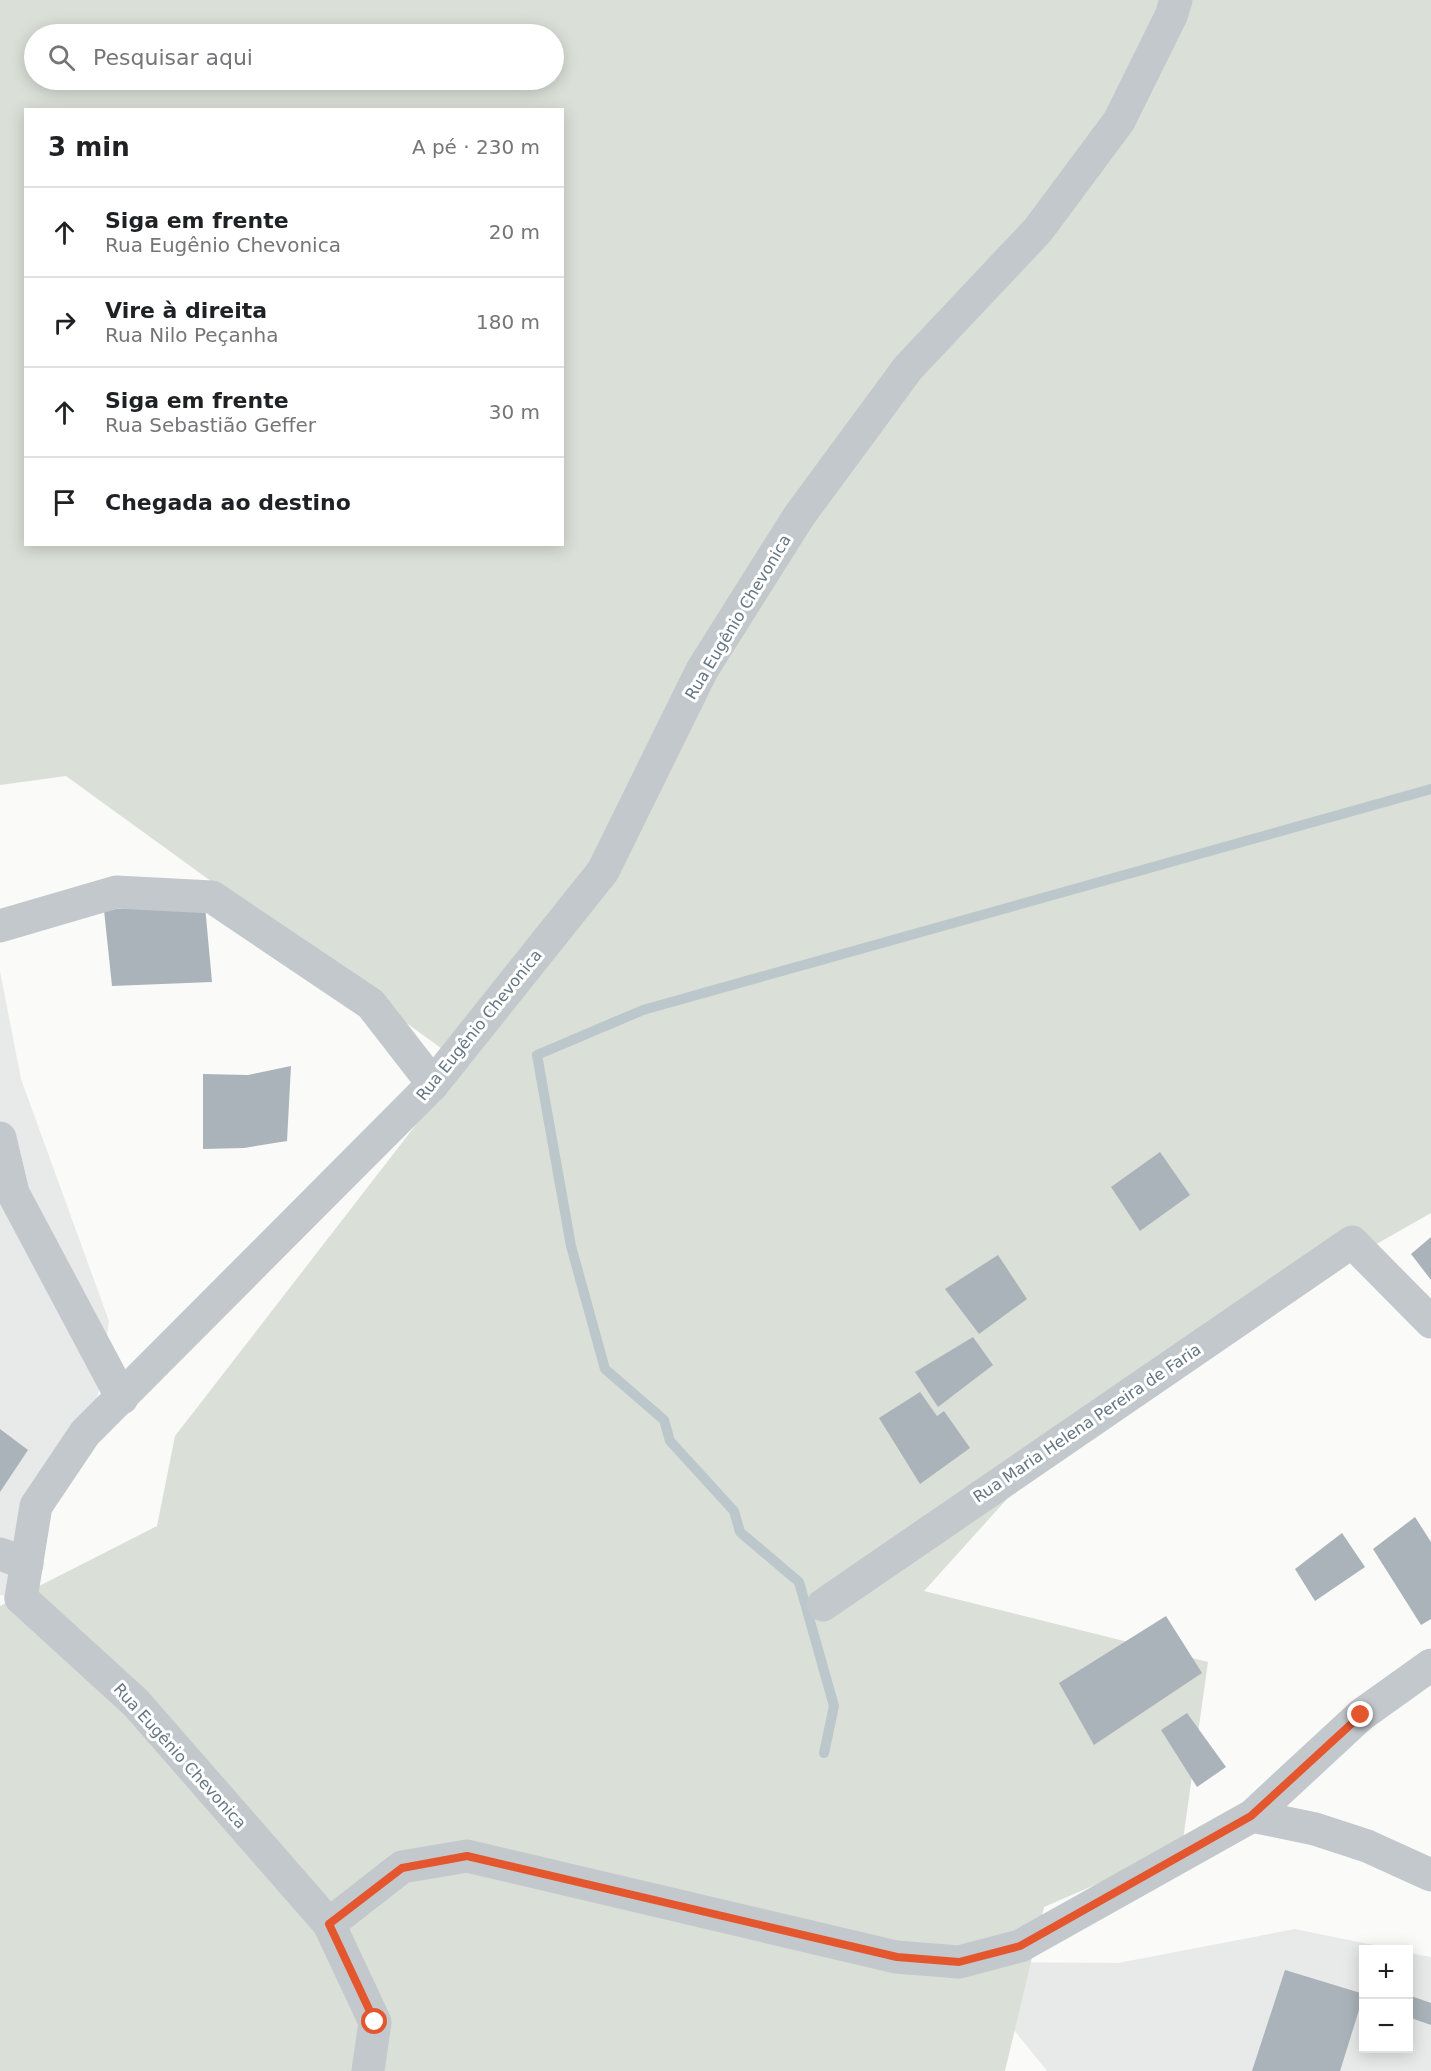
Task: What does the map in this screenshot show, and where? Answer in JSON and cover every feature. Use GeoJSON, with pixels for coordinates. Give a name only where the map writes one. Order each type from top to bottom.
{"type":"FeatureCollection","features":[{"type":"Feature","properties":{"kind":"street","name":"Rua Eugênio Chevonica"},"geometry":{"type":"LineString","coordinates":[[368,2071],[375,2022],[329,1924],[136,1703],[11,1596],[14,1559],[36,1506],[85,1433],[433,1084],[603,871],[702,670],[799,516],[908,368],[1038,230],[1119,121],[1171,16],[1176,0]]}},
{"type":"Feature","properties":{"kind":"street"},"geometry":{"type":"LineString","coordinates":[[0,926],[116,892],[212,897],[370,1004],[433,1084]]}},
{"type":"Feature","properties":{"kind":"street"},"geometry":{"type":"LineString","coordinates":[[0,1138],[13,1193],[122,1398]]}},
{"type":"Feature","properties":{"kind":"street","name":"Rua Maria Helena Pereira de Faria"},"geometry":{"type":"LineString","coordinates":[[823,1605],[1352,1242],[1431,1322]]}},
{"type":"Feature","properties":{"kind":"street"},"geometry":{"type":"LineString","coordinates":[[329,1924],[402,1868],[467,1856],[897,1957],[959,1962],[1020,1946],[1251,1816],[1361,1715],[1431,1665]]}},
{"type":"Feature","properties":{"kind":"street"},"geometry":{"type":"LineString","coordinates":[[1251,1816],[1315,1829],[1367,1846],[1431,1875]]}},
{"type":"Feature","properties":{"kind":"shaded area"},"geometry":{"type":"Polygon","coordinates":[[[0,0],[1431,0],[1431,1213],[1090,1407],[924,1591],[1208,1662],[1182,1847],[1044,1907],[1005,2071],[0,2071],[0,1606],[157,1526],[175,1436],[463,1064],[66,776],[0,785],[0,0]]]}},
{"type":"Feature","properties":{"kind":"shaded area"},"geometry":{"type":"Polygon","coordinates":[[[0,971],[21,1079],[109,1321],[99,1391],[85,1433],[36,1507],[21,1598],[0,1595],[0,971]]]}},
{"type":"Feature","properties":{"kind":"shaded area"},"geometry":{"type":"Polygon","coordinates":[[[1295,1929],[1373,1945],[1359,1945],[1359,2053],[1413,2053],[1413,1954],[1431,1957],[1431,2071],[1047,2071],[959,1962],[1118,1963],[1295,1929]]]}},
{"type":"Feature","properties":{"kind":"building"},"geometry":{"type":"Polygon","coordinates":[[[192,903],[205,906],[212,982],[112,986],[104,910],[192,903]]]}},
{"type":"Feature","properties":{"kind":"building"},"geometry":{"type":"Polygon","coordinates":[[[291,1066],[287,1141],[244,1148],[203,1149],[203,1074],[248,1075],[291,1066]]]}},
{"type":"Feature","properties":{"kind":"building"},"geometry":{"type":"Polygon","coordinates":[[[1160,1152],[1190,1195],[1140,1231],[1111,1187],[1160,1152]]]}},
{"type":"Feature","properties":{"kind":"building"},"geometry":{"type":"Polygon","coordinates":[[[1431,1237],[1431,1280],[1411,1254],[1431,1237]]]}},
{"type":"Feature","properties":{"kind":"building"},"geometry":{"type":"Polygon","coordinates":[[[998,1255],[1027,1299],[979,1334],[945,1289],[998,1255]]]}},
{"type":"Feature","properties":{"kind":"building"},"geometry":{"type":"Polygon","coordinates":[[[973,1337],[993,1365],[938,1407],[915,1372],[973,1337]]]}},
{"type":"Feature","properties":{"kind":"building"},"geometry":{"type":"Polygon","coordinates":[[[920,1392],[937,1416],[944,1411],[970,1448],[920,1484],[879,1418],[920,1392]]]}},
{"type":"Feature","properties":{"kind":"building"},"geometry":{"type":"Polygon","coordinates":[[[0,1429],[28,1450],[0,1492],[0,1429]]]}},
{"type":"Feature","properties":{"kind":"building"},"geometry":{"type":"Polygon","coordinates":[[[1415,1517],[1431,1542],[1431,1619],[1421,1625],[1373,1549],[1415,1517]]]}},
{"type":"Feature","properties":{"kind":"building"},"geometry":{"type":"Polygon","coordinates":[[[1342,1533],[1365,1567],[1315,1601],[1295,1569],[1342,1533]]]}},
{"type":"Feature","properties":{"kind":"building"},"geometry":{"type":"Polygon","coordinates":[[[1166,1616],[1202,1673],[1094,1745],[1059,1683],[1166,1616]]]}},
{"type":"Feature","properties":{"kind":"building"},"geometry":{"type":"Polygon","coordinates":[[[1187,1713],[1226,1767],[1197,1787],[1161,1730],[1187,1713]]]}},
{"type":"Feature","properties":{"kind":"building"},"geometry":{"type":"Polygon","coordinates":[[[1285,1970],[1359,1992],[1359,2010],[1340,2071],[1252,2071],[1285,1970]]]}},
{"type":"Feature","properties":{"kind":"building"},"geometry":{"type":"Polygon","coordinates":[[[1413,1997],[1431,2003],[1431,2025],[1413,2019],[1413,1997]]]}},
{"type":"Feature","properties":{"kind":"waterway"},"geometry":{"type":"LineString","coordinates":[[824,1753],[834,1706],[799,1582],[740,1532],[734,1511],[670,1441],[664,1420],[605,1369],[571,1246],[537,1055],[643,1010],[1431,789]]}},
{"type":"Feature","properties":{"kind":"route"},"geometry":{"type":"LineString","coordinates":[[375,2022],[329,1924],[402,1868],[467,1856],[897,1957],[959,1962],[1020,1946],[1251,1816],[1361,1715]]}}]}
